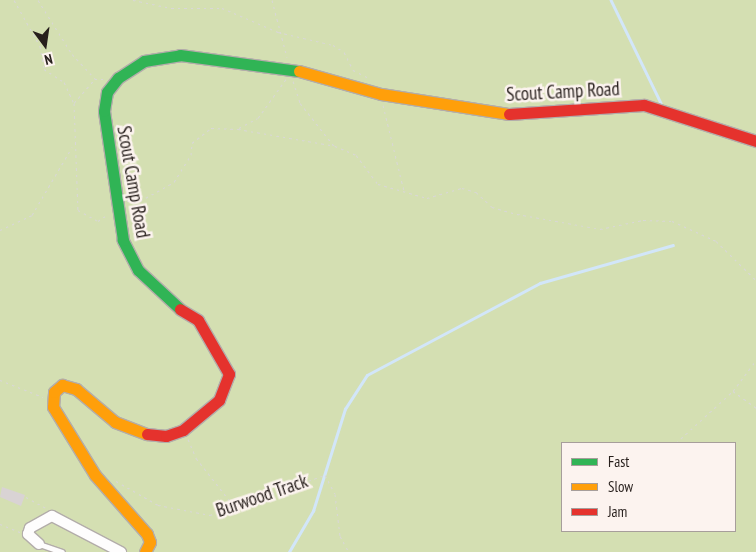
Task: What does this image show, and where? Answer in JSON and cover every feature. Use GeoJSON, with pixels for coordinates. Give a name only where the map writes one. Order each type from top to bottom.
{"type":"FeatureCollection","features":[{"type":"Feature","properties":{"kind":"street","name":"Scout Camp Road"},"geometry":{"type":"LineString","coordinates":[[53,407],[54,392],[62,385],[76,389],[108,417],[132,431],[166,436],[183,430],[219,400],[229,374],[198,320],[176,307],[138,270],[123,240],[115,201],[104,111],[107,92],[118,78],[144,62],[180,55],[290,68],[382,94],[506,114],[644,105],[756,141]]}},
{"type":"Feature","properties":{"kind":"street"},"geometry":{"type":"LineString","coordinates":[[53,407],[106,491],[147,534],[150,542],[145,552]]}},
{"type":"Feature","properties":{"kind":"street"},"geometry":{"type":"LineString","coordinates":[[38,544],[28,534],[45,517],[59,518],[121,552]]}},
{"type":"Feature","properties":{"kind":"lane"},"geometry":{"type":"LineString","coordinates":[[38,544],[62,552]]}},
{"type":"Feature","properties":{"kind":"path"},"geometry":{"type":"LineString","coordinates":[[14,0],[40,46],[44,69],[64,82],[74,103],[73,147],[78,210],[98,221],[115,201],[140,201],[174,182],[191,155],[192,143],[211,128],[238,129],[335,146],[356,155],[378,184],[427,198],[462,188],[476,192],[492,207],[517,214],[600,229],[643,220],[672,221],[716,241],[756,280]]}},
{"type":"Feature","properties":{"kind":"path"},"geometry":{"type":"LineString","coordinates":[[38,0],[49,22],[95,79]]}},
{"type":"Feature","properties":{"kind":"path"},"geometry":{"type":"LineString","coordinates":[[133,0],[171,8],[222,8],[278,32],[333,45],[344,52],[353,70],[373,80]]}},
{"type":"Feature","properties":{"kind":"path"},"geometry":{"type":"LineString","coordinates":[[272,0],[278,32],[300,103],[335,146]]}},
{"type":"Feature","properties":{"kind":"path"},"geometry":{"type":"LineString","coordinates":[[238,129],[258,118],[283,89],[290,68]]}},
{"type":"Feature","properties":{"kind":"path"},"geometry":{"type":"LineString","coordinates":[[74,103],[95,79],[118,78]]}},
{"type":"Feature","properties":{"kind":"path"},"geometry":{"type":"LineString","coordinates":[[382,94],[404,192]]}},
{"type":"Feature","properties":{"kind":"path"},"geometry":{"type":"LineString","coordinates":[[0,230],[32,215],[73,147]]}},
{"type":"Feature","properties":{"kind":"path"},"geometry":{"type":"LineString","coordinates":[[677,442],[733,391],[756,361]]}},
{"type":"Feature","properties":{"kind":"path"},"geometry":{"type":"LineString","coordinates":[[0,380],[44,397],[53,407]]}},
{"type":"Feature","properties":{"kind":"path"},"geometry":{"type":"LineString","coordinates":[[733,391],[756,408]]}},
{"type":"Feature","properties":{"kind":"path"},"geometry":{"type":"LineString","coordinates":[[183,430],[196,458],[233,505]]}},
{"type":"Feature","properties":{"kind":"path","name":"Burwood Track"},"geometry":{"type":"LineString","coordinates":[[112,480],[178,511],[210,515],[233,505],[325,475],[335,494],[340,536],[349,552]]}},
{"type":"Feature","properties":{"kind":"path"},"geometry":{"type":"LineString","coordinates":[[26,497],[59,518]]}},
{"type":"Feature","properties":{"kind":"path"},"geometry":{"type":"LineString","coordinates":[[0,524],[28,534]]}},
{"type":"Feature","properties":{"kind":"green space"},"geometry":{"type":"Polygon","coordinates":[[[0,0],[756,0],[756,552],[0,552],[0,0]]]}},
{"type":"Feature","properties":{"kind":"building"},"geometry":{"type":"Polygon","coordinates":[[[2,487],[25,495],[21,506],[0,497],[2,487]]]}},
{"type":"Feature","properties":{"kind":"waterway"},"geometry":{"type":"LineString","coordinates":[[611,0],[661,103]]}},
{"type":"Feature","properties":{"kind":"waterway"},"geometry":{"type":"LineString","coordinates":[[289,552],[313,511],[345,409],[367,375],[540,283],[673,245]]}},
{"type":"Feature","properties":{"kind":"traffic: fast"},"geometry":{"type":"LineString","coordinates":[[180,309],[138,270],[123,240],[104,111],[107,92],[118,78],[144,61],[180,55],[299,71]]}},
{"type":"Feature","properties":{"kind":"traffic: slow"},"geometry":{"type":"LineString","coordinates":[[299,71],[381,94],[509,114]]}},
{"type":"Feature","properties":{"kind":"traffic: slow"},"geometry":{"type":"LineString","coordinates":[[145,552],[150,542],[147,534],[95,475],[53,407],[54,392],[62,385],[76,389],[115,422],[147,434]]}},
{"type":"Feature","properties":{"kind":"traffic: jam"},"geometry":{"type":"LineString","coordinates":[[509,114],[644,105],[756,141]]}},
{"type":"Feature","properties":{"kind":"traffic: jam"},"geometry":{"type":"LineString","coordinates":[[147,434],[166,436],[183,430],[219,400],[229,374],[198,320],[180,309]]}}]}
